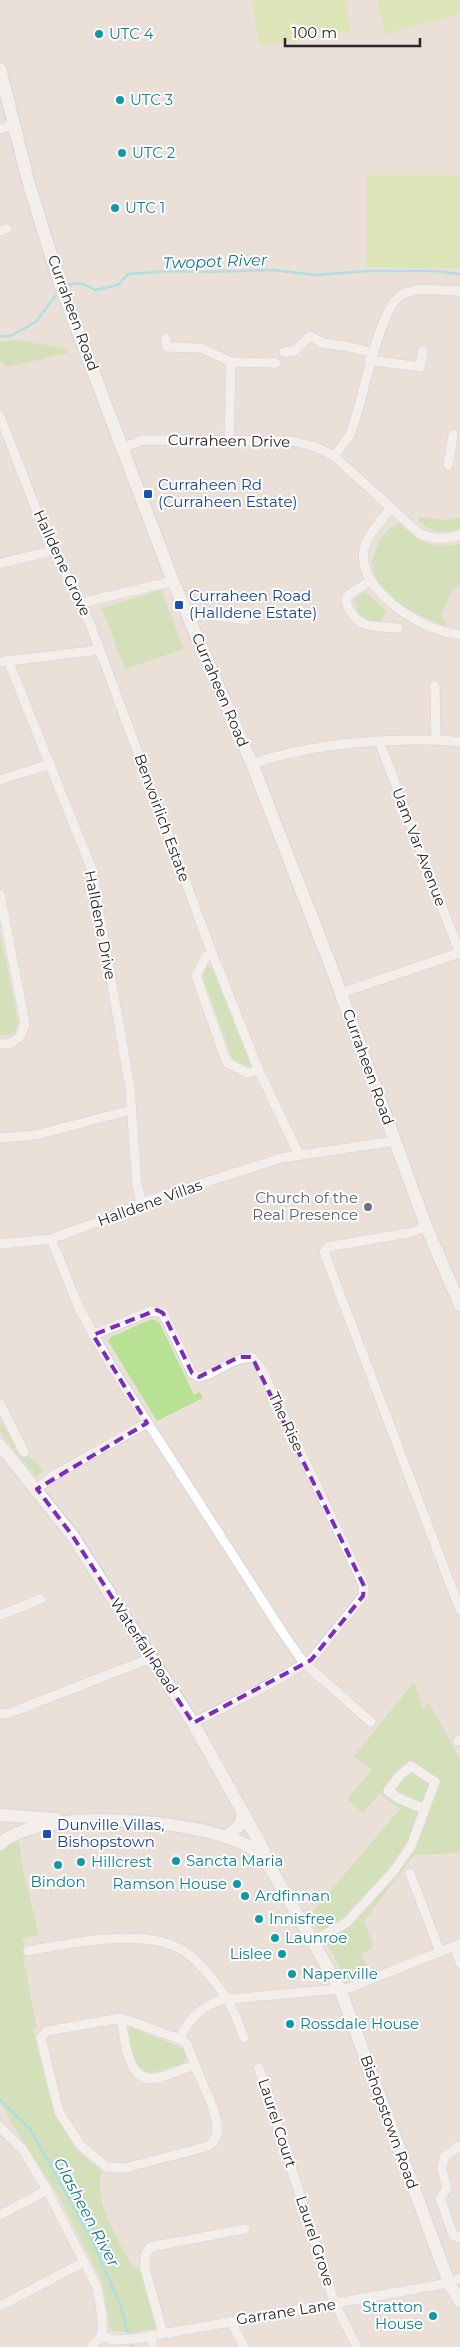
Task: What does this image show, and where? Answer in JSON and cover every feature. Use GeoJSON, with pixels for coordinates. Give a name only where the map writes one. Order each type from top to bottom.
{"type":"FeatureCollection","features":[{"type":"Feature","properties":{"kind":"street","name":"Curraheen Road"},"geometry":{"type":"LineString","coordinates":[[0,69],[6,127],[60,284],[172,579],[252,764],[396,1141],[426,1226],[460,1305]]}},
{"type":"Feature","properties":{"kind":"street"},"geometry":{"type":"LineString","coordinates":[[334,456],[349,436],[359,409],[371,357],[392,304],[401,294],[414,290],[460,291]]}},
{"type":"Feature","properties":{"kind":"street"},"geometry":{"type":"LineString","coordinates":[[284,352],[294,352],[310,336],[323,343],[350,346],[371,357],[420,367],[423,350]]}},
{"type":"Feature","properties":{"kind":"street"},"geometry":{"type":"LineString","coordinates":[[166,338],[167,347],[201,348],[231,362],[276,363]]}},
{"type":"Feature","properties":{"kind":"street"},"geometry":{"type":"LineString","coordinates":[[229,442],[231,362]]}},
{"type":"Feature","properties":{"kind":"street","name":"Halldene Grove"},"geometry":{"type":"LineString","coordinates":[[0,416],[53,551],[81,603],[112,683]]}},
{"type":"Feature","properties":{"kind":"street","name":"Curraheen Drive"},"geometry":{"type":"LineString","coordinates":[[122,448],[143,440],[292,441],[316,447],[334,456],[420,534],[429,538],[460,535]]}},
{"type":"Feature","properties":{"kind":"street"},"geometry":{"type":"LineString","coordinates":[[448,465],[455,440]]}},
{"type":"Feature","properties":{"kind":"street"},"geometry":{"type":"LineString","coordinates":[[391,508],[371,533],[364,549],[363,566],[370,581],[384,596],[408,615],[426,625],[460,635]]}},
{"type":"Feature","properties":{"kind":"street"},"geometry":{"type":"LineString","coordinates":[[0,563],[53,551]]}},
{"type":"Feature","properties":{"kind":"street"},"geometry":{"type":"LineString","coordinates":[[81,603],[165,583],[172,579]]}},
{"type":"Feature","properties":{"kind":"street"},"geometry":{"type":"LineString","coordinates":[[370,581],[347,596],[346,600],[351,612],[359,622],[365,625],[398,628]]}},
{"type":"Feature","properties":{"kind":"street"},"geometry":{"type":"LineString","coordinates":[[190,619],[203,614],[246,620]]}},
{"type":"Feature","properties":{"kind":"street"},"geometry":{"type":"LineString","coordinates":[[4,661],[99,650]]}},
{"type":"Feature","properties":{"kind":"street","name":"Halldene Drive"},"geometry":{"type":"LineString","coordinates":[[4,661],[50,764],[92,870],[130,1088],[130,1110],[137,1184],[141,1203]]}},
{"type":"Feature","properties":{"kind":"street","name":"Benvoirlich Estate"},"geometry":{"type":"LineString","coordinates":[[112,683],[212,952],[259,1071],[299,1155]]}},
{"type":"Feature","properties":{"kind":"street"},"geometry":{"type":"LineString","coordinates":[[435,686],[436,740]]}},
{"type":"Feature","properties":{"kind":"street"},"geometry":{"type":"LineString","coordinates":[[252,764],[265,759],[343,743],[436,740],[460,742]]}},
{"type":"Feature","properties":{"kind":"street","name":"Uam Var Avenue"},"geometry":{"type":"LineString","coordinates":[[340,993],[460,954],[379,741]]}},
{"type":"Feature","properties":{"kind":"street"},"geometry":{"type":"LineString","coordinates":[[0,780],[50,764]]}},
{"type":"Feature","properties":{"kind":"street"},"geometry":{"type":"LineString","coordinates":[[0,894],[25,1023],[20,1037],[8,1044],[0,1044]]}},
{"type":"Feature","properties":{"kind":"street"},"geometry":{"type":"LineString","coordinates":[[212,952],[206,956],[196,976],[227,1062],[248,1073],[259,1071]]}},
{"type":"Feature","properties":{"kind":"street"},"geometry":{"type":"LineString","coordinates":[[0,1138],[36,1136],[109,1114],[130,1110]]}},
{"type":"Feature","properties":{"kind":"street","name":"Halldene Villas"},"geometry":{"type":"LineString","coordinates":[[0,1244],[51,1239],[109,1218],[141,1203],[281,1158],[396,1141]]}},
{"type":"Feature","properties":{"kind":"street"},"geometry":{"type":"LineString","coordinates":[[426,1226],[413,1232],[328,1247],[324,1252],[460,1610]]}},
{"type":"Feature","properties":{"kind":"street"},"geometry":{"type":"LineString","coordinates":[[51,1239],[73,1295],[93,1335],[147,1423],[304,1662],[371,1722]]}},
{"type":"Feature","properties":{"kind":"street","name":"The Rise"},"geometry":{"type":"LineString","coordinates":[[93,1335],[157,1310],[163,1313],[192,1372],[198,1376],[206,1375],[239,1357],[252,1357],[261,1368],[364,1586],[363,1596],[311,1660],[304,1662],[266,1686],[193,1724]]}},
{"type":"Feature","properties":{"kind":"street"},"geometry":{"type":"LineString","coordinates":[[1,1408],[24,1452]]}},
{"type":"Feature","properties":{"kind":"street"},"geometry":{"type":"LineString","coordinates":[[37,1489],[51,1477],[147,1423]]}},
{"type":"Feature","properties":{"kind":"street","name":"Waterfall Road"},"geometry":{"type":"LineString","coordinates":[[0,1445],[72,1535],[193,1724],[264,1851],[264,1860]]}},
{"type":"Feature","properties":{"kind":"street"},"geometry":{"type":"LineString","coordinates":[[0,1616],[41,1599]]}},
{"type":"Feature","properties":{"kind":"street"},"geometry":{"type":"LineString","coordinates":[[0,1713],[7,1714],[151,1658]]}},
{"type":"Feature","properties":{"kind":"street"},"geometry":{"type":"LineString","coordinates":[[313,1941],[346,1923],[393,1872],[411,1846],[435,1782],[411,1766],[400,1775],[388,1791],[398,1798],[424,1808]]}},
{"type":"Feature","properties":{"kind":"street"},"geometry":{"type":"LineString","coordinates":[[226,1837],[240,1825],[243,1814]]}},
{"type":"Feature","properties":{"kind":"street","name":"Bishopstown Road"},"geometry":{"type":"LineString","coordinates":[[0,1815],[56,1819],[70,1823]]}},
{"type":"Feature","properties":{"kind":"street","name":"Bishopstown Road"},"geometry":{"type":"LineString","coordinates":[[0,1844],[11,1836],[30,1828],[70,1823],[126,1821],[193,1828],[226,1837],[252,1848],[264,1860],[340,1989],[454,2280],[460,2302]]}},
{"type":"Feature","properties":{"kind":"street"},"geometry":{"type":"LineString","coordinates":[[410,1873],[440,1952]]}},
{"type":"Feature","properties":{"kind":"street"},"geometry":{"type":"LineString","coordinates":[[28,1951],[107,1938],[135,1939],[176,1947],[192,1957],[228,2000],[244,2038]]}},
{"type":"Feature","properties":{"kind":"street"},"geometry":{"type":"LineString","coordinates":[[180,2039],[185,2027],[197,2013],[214,2002],[349,1988],[457,1945],[460,1963]]}},
{"type":"Feature","properties":{"kind":"street"},"geometry":{"type":"LineString","coordinates":[[121,2018],[131,2066],[141,2075],[156,2078],[195,2065]]}},
{"type":"Feature","properties":{"kind":"street"},"geometry":{"type":"LineString","coordinates":[[121,2018],[180,2039],[187,2044],[218,2126],[215,2140],[209,2146],[125,2168],[107,2167],[80,2146],[58,2112],[41,2038],[47,2031],[121,2018]]}},
{"type":"Feature","properties":{"kind":"street","name":"Laurel Court"},"geometry":{"type":"LineString","coordinates":[[259,2068],[294,2178]]}},
{"type":"Feature","properties":{"kind":"street"},"geometry":{"type":"LineString","coordinates":[[0,2127],[23,2150],[48,2190],[100,2297],[102,2336],[92,2347]]}},
{"type":"Feature","properties":{"kind":"street"},"geometry":{"type":"LineString","coordinates":[[460,2146],[444,2158],[442,2169],[447,2189],[440,2198],[453,2235],[460,2238]]}},
{"type":"Feature","properties":{"kind":"street","name":"Laurel Grove"},"geometry":{"type":"LineString","coordinates":[[294,2178],[335,2304],[357,2347]]}},
{"type":"Feature","properties":{"kind":"street"},"geometry":{"type":"LineString","coordinates":[[0,2215],[48,2190]]}},
{"type":"Feature","properties":{"kind":"street"},"geometry":{"type":"LineString","coordinates":[[162,2333],[145,2269],[146,2256],[150,2247],[245,2229]]}},
{"type":"Feature","properties":{"kind":"street"},"geometry":{"type":"LineString","coordinates":[[0,2306],[84,2262]]}},
{"type":"Feature","properties":{"kind":"street","name":"Garrane Lane"},"geometry":{"type":"LineString","coordinates":[[102,2336],[112,2340],[134,2339],[231,2320],[335,2304],[454,2280]]}},
{"type":"Feature","properties":{"kind":"street"},"geometry":{"type":"LineString","coordinates":[[231,2320],[244,2347]]}},
{"type":"Feature","properties":{"kind":"street"},"geometry":{"type":"LineString","coordinates":[[151,2335],[153,2347]]}},
{"type":"Feature","properties":{"kind":"highlighted area"},"geometry":{"type":"Polygon","coordinates":[[[157,1310],[163,1313],[192,1373],[199,1377],[239,1357],[252,1357],[364,1586],[363,1596],[311,1660],[193,1723],[72,1535],[37,1489],[147,1423],[93,1335],[157,1310]]]}},
{"type":"Feature","properties":{"kind":"green space"},"geometry":{"type":"Polygon","coordinates":[[[252,0],[346,0],[351,32],[259,46],[252,0]]]}},
{"type":"Feature","properties":{"kind":"green space"},"geometry":{"type":"Polygon","coordinates":[[[376,0],[460,0],[460,14],[385,34],[376,0]]]}},
{"type":"Feature","properties":{"kind":"green space"},"geometry":{"type":"Polygon","coordinates":[[[367,175],[460,175],[460,268],[367,267],[367,175]]]}},
{"type":"Feature","properties":{"kind":"green space"},"geometry":{"type":"Polygon","coordinates":[[[18,340],[68,349],[68,353],[7,367],[0,360],[0,342],[18,340]]]}},
{"type":"Feature","properties":{"kind":"green space"},"geometry":{"type":"Polygon","coordinates":[[[418,517],[446,520],[460,518],[460,529],[449,531],[433,530],[419,522],[418,517]]]}},
{"type":"Feature","properties":{"kind":"green space"},"geometry":{"type":"Polygon","coordinates":[[[399,524],[427,543],[442,546],[460,544],[460,584],[451,591],[442,615],[446,626],[423,617],[400,604],[381,586],[375,575],[372,561],[379,542],[389,529],[399,524]]]}},
{"type":"Feature","properties":{"kind":"green space"},"geometry":{"type":"Polygon","coordinates":[[[161,590],[184,649],[125,669],[102,608],[161,590]]]}},
{"type":"Feature","properties":{"kind":"green space"},"geometry":{"type":"Polygon","coordinates":[[[365,592],[387,611],[380,622],[368,623],[358,613],[354,599],[365,592]]]}},
{"type":"Feature","properties":{"kind":"green space"},"geometry":{"type":"Polygon","coordinates":[[[0,932],[18,1022],[16,1030],[8,1036],[0,1036],[0,932]]]}},
{"type":"Feature","properties":{"kind":"green space"},"geometry":{"type":"Polygon","coordinates":[[[206,964],[214,969],[251,1068],[233,1060],[203,978],[206,964]]]}},
{"type":"Feature","properties":{"kind":"green space"},"geometry":{"type":"Polygon","coordinates":[[[152,1319],[159,1322],[194,1395],[200,1392],[203,1398],[157,1421],[108,1341],[111,1337],[152,1319]]]}},
{"type":"Feature","properties":{"kind":"green space"},"geometry":{"type":"Polygon","coordinates":[[[1,1421],[19,1454],[28,1455],[44,1471],[36,1477],[0,1431],[1,1421]]]}},
{"type":"Feature","properties":{"kind":"green space"},"geometry":{"type":"Polygon","coordinates":[[[414,1682],[423,1709],[429,1703],[458,1755],[460,1755],[460,1853],[414,1855],[364,1921],[374,1947],[361,1954],[371,1973],[351,1980],[344,1978],[334,1956],[309,1916],[400,1809],[380,1793],[363,1813],[347,1799],[372,1770],[354,1756],[414,1682]]]}},
{"type":"Feature","properties":{"kind":"green space"},"geometry":{"type":"Polygon","coordinates":[[[19,1841],[23,1870],[39,1935],[22,1939],[27,1956],[23,1957],[37,2028],[33,2029],[50,2098],[60,2124],[77,2151],[102,2171],[101,2195],[108,2220],[133,2267],[140,2270],[154,2314],[156,2329],[131,2333],[110,2330],[103,2283],[57,2193],[14,2127],[0,2101],[0,1851],[11,1843],[19,1841]]]}},
{"type":"Feature","properties":{"kind":"green space"},"geometry":{"type":"Polygon","coordinates":[[[130,2027],[182,2048],[186,2052],[185,2061],[182,2064],[156,2071],[148,2072],[142,2070],[134,2058],[127,2031],[130,2027]]]}},
{"type":"Feature","properties":{"kind":"waterway","name":"Twopot River"},"geometry":{"type":"LineString","coordinates":[[66,286],[73,283],[81,284],[95,290],[118,285],[128,274],[170,271],[274,270],[315,275],[368,271],[435,271],[460,274]]}},
{"type":"Feature","properties":{"kind":"waterway","name":"Twopot River"},"geometry":{"type":"LineString","coordinates":[[0,336],[10,336],[36,322],[59,291]]}},
{"type":"Feature","properties":{"kind":"waterway","name":"Glasheen River"},"geometry":{"type":"LineString","coordinates":[[0,2100],[30,2129],[90,2236],[121,2307],[132,2347]]}},
{"type":"Feature","properties":{"kind":"place","name":"UTC 4"},"geometry":{"type":"Point","coordinates":[99,34]}},
{"type":"Feature","properties":{"kind":"place","name":"UTC 3"},"geometry":{"type":"Point","coordinates":[120,100]}},
{"type":"Feature","properties":{"kind":"place","name":"UTC 2"},"geometry":{"type":"Point","coordinates":[122,153]}},
{"type":"Feature","properties":{"kind":"place","name":"UTC 1"},"geometry":{"type":"Point","coordinates":[115,208]}},
{"type":"Feature","properties":{"kind":"place","name":"Curraheen Rd (Curraheen Estate)"},"geometry":{"type":"Point","coordinates":[148,494]}},
{"type":"Feature","properties":{"kind":"place","name":"Curraheen Road (Halldene Estate)"},"geometry":{"type":"Point","coordinates":[179,605]}},
{"type":"Feature","properties":{"kind":"place","name":"Church of the Real Presence"},"geometry":{"type":"Point","coordinates":[368,1207]}},
{"type":"Feature","properties":{"kind":"place","name":"Dunville Villas, Bishopstown"},"geometry":{"type":"Point","coordinates":[47,1834]}},
{"type":"Feature","properties":{"kind":"place","name":"Sancta Maria"},"geometry":{"type":"Point","coordinates":[176,1861]}},
{"type":"Feature","properties":{"kind":"place","name":"Hillcrest"},"geometry":{"type":"Point","coordinates":[81,1862]}},
{"type":"Feature","properties":{"kind":"place","name":"Bindon"},"geometry":{"type":"Point","coordinates":[58,1865]}},
{"type":"Feature","properties":{"kind":"place","name":"Ramson House"},"geometry":{"type":"Point","coordinates":[237,1884]}},
{"type":"Feature","properties":{"kind":"place","name":"Ardfinnan"},"geometry":{"type":"Point","coordinates":[245,1896]}},
{"type":"Feature","properties":{"kind":"place","name":"Innisfree"},"geometry":{"type":"Point","coordinates":[259,1919]}},
{"type":"Feature","properties":{"kind":"place","name":"Launroe"},"geometry":{"type":"Point","coordinates":[275,1938]}},
{"type":"Feature","properties":{"kind":"place","name":"Lislee"},"geometry":{"type":"Point","coordinates":[282,1954]}},
{"type":"Feature","properties":{"kind":"place","name":"Naperville"},"geometry":{"type":"Point","coordinates":[292,1974]}},
{"type":"Feature","properties":{"kind":"place","name":"Rossdale House"},"geometry":{"type":"Point","coordinates":[290,2024]}},
{"type":"Feature","properties":{"kind":"place","name":"Stratton House"},"geometry":{"type":"Point","coordinates":[433,2316]}}]}
